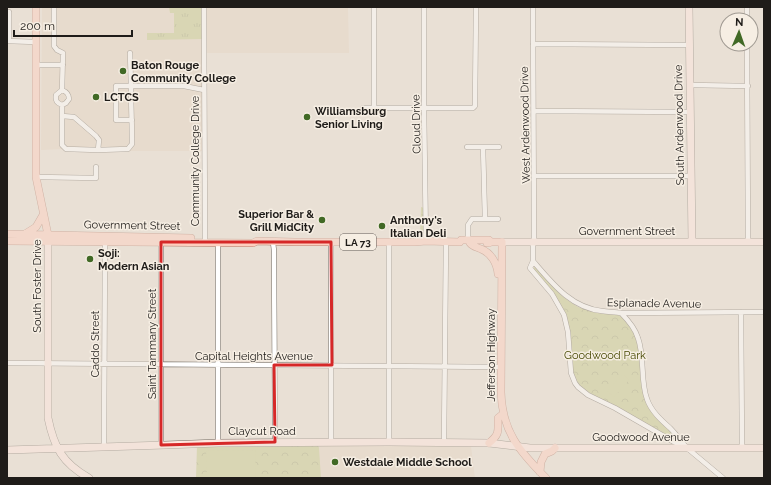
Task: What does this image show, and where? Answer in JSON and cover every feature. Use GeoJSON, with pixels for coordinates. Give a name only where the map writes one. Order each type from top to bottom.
{"type":"FeatureCollection","features":[{"type":"Feature","properties":{"kind":"main road","name":"South Foster Drive"},"geometry":{"type":"LineString","coordinates":[[36,7],[36,177],[48,238]]}},
{"type":"Feature","properties":{"kind":"main road"},"geometry":{"type":"LineString","coordinates":[[25,234],[36,227],[43,215]]}},
{"type":"Feature","properties":{"kind":"main road","name":"Government Street"},"geometry":{"type":"LineString","coordinates":[[7,234],[25,234],[48,238],[105,242],[162,242],[235,238],[253,238],[256,241]]}},
{"type":"Feature","properties":{"kind":"main road","name":"Government Street"},"geometry":{"type":"LineString","coordinates":[[7,241],[48,238],[205,240],[218,243],[253,243],[256,241],[460,242],[462,240],[469,242],[502,242]]}},
{"type":"Feature","properties":{"kind":"main road"},"geometry":{"type":"LineString","coordinates":[[218,243],[219,240],[233,240],[235,238]]}},
{"type":"Feature","properties":{"kind":"main road"},"geometry":{"type":"LineString","coordinates":[[469,242],[473,247],[484,250],[491,256],[497,266],[498,275],[502,277]]}},
{"type":"Feature","properties":{"kind":"main road","name":"Jefferson Highway"},"geometry":{"type":"LineString","coordinates":[[502,242],[501,398],[503,414],[509,431],[518,446],[546,478]]}},
{"type":"Feature","properties":{"kind":"main road"},"geometry":{"type":"LineString","coordinates":[[489,443],[498,433],[498,418],[503,414]]}},
{"type":"Feature","properties":{"kind":"main road"},"geometry":{"type":"LineString","coordinates":[[540,472],[541,462],[545,454],[555,448]]}},
{"type":"Feature","properties":{"kind":"street"},"geometry":{"type":"LineString","coordinates":[[54,7],[54,46],[57,50],[63,53],[62,90]]}},
{"type":"Feature","properties":{"kind":"street","name":"Community College Drive"},"geometry":{"type":"LineString","coordinates":[[204,7],[205,240]]}},
{"type":"Feature","properties":{"kind":"street"},"geometry":{"type":"LineString","coordinates":[[374,7],[374,108]]}},
{"type":"Feature","properties":{"kind":"street","name":"Cloud Drive"},"geometry":{"type":"LineString","coordinates":[[424,7],[426,241]]}},
{"type":"Feature","properties":{"kind":"street"},"geometry":{"type":"LineString","coordinates":[[362,108],[473,108],[475,106],[476,7]]}},
{"type":"Feature","properties":{"kind":"street","name":"West Ardenwood Drive"},"geometry":{"type":"LineString","coordinates":[[533,7],[534,242]]}},
{"type":"Feature","properties":{"kind":"street","name":"South Ardenwood Drive"},"geometry":{"type":"LineString","coordinates":[[689,7],[692,242]]}},
{"type":"Feature","properties":{"kind":"street"},"geometry":{"type":"LineString","coordinates":[[7,12],[9,12],[8,41],[36,42]]}},
{"type":"Feature","properties":{"kind":"street"},"geometry":{"type":"LineString","coordinates":[[533,44],[690,45]]}},
{"type":"Feature","properties":{"kind":"street"},"geometry":{"type":"LineString","coordinates":[[747,52],[748,242]]}},
{"type":"Feature","properties":{"kind":"street"},"geometry":{"type":"LineString","coordinates":[[62,105],[62,145],[66,148],[98,150],[128,149],[132,144],[130,53]]}},
{"type":"Feature","properties":{"kind":"street"},"geometry":{"type":"LineString","coordinates":[[36,65],[62,65]]}},
{"type":"Feature","properties":{"kind":"street"},"geometry":{"type":"LineString","coordinates":[[690,85],[748,86]]}},
{"type":"Feature","properties":{"kind":"street"},"geometry":{"type":"LineString","coordinates":[[132,120],[116,120],[116,86],[184,86],[204,90]]}},
{"type":"Feature","properties":{"kind":"street"},"geometry":{"type":"LineString","coordinates":[[62,90],[66,91],[69,95],[69,99],[62,105]]}},
{"type":"Feature","properties":{"kind":"street"},"geometry":{"type":"LineString","coordinates":[[62,90],[56,95],[55,99],[62,105]]}},
{"type":"Feature","properties":{"kind":"street"},"geometry":{"type":"LineString","coordinates":[[534,111],[690,112]]}},
{"type":"Feature","properties":{"kind":"street"},"geometry":{"type":"LineString","coordinates":[[62,116],[74,117],[96,136],[99,140],[98,150]]}},
{"type":"Feature","properties":{"kind":"street"},"geometry":{"type":"LineString","coordinates":[[467,147],[499,147]]}},
{"type":"Feature","properties":{"kind":"street"},"geometry":{"type":"LineString","coordinates":[[483,147],[485,219]]}},
{"type":"Feature","properties":{"kind":"street"},"geometry":{"type":"LineString","coordinates":[[36,177],[96,178],[96,167]]}},
{"type":"Feature","properties":{"kind":"street"},"geometry":{"type":"LineString","coordinates":[[534,176],[691,176]]}},
{"type":"Feature","properties":{"kind":"street"},"geometry":{"type":"LineString","coordinates":[[469,242],[468,225],[472,219],[498,219]]}},
{"type":"Feature","properties":{"kind":"street","name":"South Foster Drive"},"geometry":{"type":"LineString","coordinates":[[48,238],[48,418],[51,435],[57,448],[67,463],[89,478]]}},
{"type":"Feature","properties":{"kind":"street"},"geometry":{"type":"LineString","coordinates":[[444,442],[446,241]]}},
{"type":"Feature","properties":{"kind":"street","name":"Caddo Street"},"geometry":{"type":"LineString","coordinates":[[104,447],[105,242]]}},
{"type":"Feature","properties":{"kind":"street","name":"Saint Tammany Street"},"geometry":{"type":"LineString","coordinates":[[161,445],[162,242]]}},
{"type":"Feature","properties":{"kind":"street"},"geometry":{"type":"LineString","coordinates":[[273,242],[275,442]]}},
{"type":"Feature","properties":{"kind":"street"},"geometry":{"type":"LineString","coordinates":[[331,242],[331,442]]}},
{"type":"Feature","properties":{"kind":"street"},"geometry":{"type":"LineString","coordinates":[[388,442],[389,242]]}},
{"type":"Feature","properties":{"kind":"street","name":"Government Street"},"geometry":{"type":"LineString","coordinates":[[502,242],[764,242]]}},
{"type":"Feature","properties":{"kind":"street"},"geometry":{"type":"LineString","coordinates":[[534,242],[533,262],[530,268],[552,294],[564,315],[568,332],[571,373],[578,388],[588,395],[615,408],[687,448]]}},
{"type":"Feature","properties":{"kind":"street"},"geometry":{"type":"LineString","coordinates":[[218,243],[218,443]]}},
{"type":"Feature","properties":{"kind":"street","name":"Esplanade Avenue"},"geometry":{"type":"LineString","coordinates":[[533,262],[566,297],[591,309],[621,312],[764,312]]}},
{"type":"Feature","properties":{"kind":"street"},"geometry":{"type":"LineString","coordinates":[[621,312],[631,324],[638,338],[641,349],[643,383],[647,400],[654,412],[687,448],[723,478]]}},
{"type":"Feature","properties":{"kind":"street"},"geometry":{"type":"LineString","coordinates":[[741,312],[742,448]]}},
{"type":"Feature","properties":{"kind":"street","name":"Capital Heights Avenue"},"geometry":{"type":"LineString","coordinates":[[7,363],[501,367]]}},
{"type":"Feature","properties":{"kind":"street","name":"Claycut Road"},"geometry":{"type":"LineString","coordinates":[[7,450],[275,442],[444,442],[489,443],[518,446]]}},
{"type":"Feature","properties":{"kind":"street","name":"Goodwood Avenue"},"geometry":{"type":"LineString","coordinates":[[518,446],[530,448],[764,448]]}},
{"type":"Feature","properties":{"kind":"highlighted area"},"geometry":{"type":"Polygon","coordinates":[[[161,242],[331,242],[332,365],[274,365],[275,442],[161,445],[161,242]]]}},
{"type":"Feature","properties":{"kind":"shaded area","name":"Baton Rouge Community College"},"geometry":{"type":"Polygon","coordinates":[[[42,7],[348,7],[349,53],[204,53],[204,151],[41,150],[42,7]]]}},
{"type":"Feature","properties":{"kind":"shaded area","name":"Westdale Middle School"},"geometry":{"type":"Polygon","coordinates":[[[226,444],[471,446],[475,478],[196,478],[226,444]]]}},
{"type":"Feature","properties":{"kind":"green space"},"geometry":{"type":"Polygon","coordinates":[[[169,7],[204,7],[204,39],[147,40],[147,33],[174,33],[174,13],[170,13],[169,7]]]}},
{"type":"Feature","properties":{"kind":"green space"},"geometry":{"type":"Polygon","coordinates":[[[421,207],[424,208],[424,233],[423,236],[420,237],[421,207]]]}},
{"type":"Feature","properties":{"kind":"green space","name":"Goodwood Park"},"geometry":{"type":"Polygon","coordinates":[[[535,267],[561,295],[578,307],[597,313],[618,315],[622,317],[633,329],[639,348],[645,399],[654,416],[677,438],[678,442],[589,393],[578,384],[573,374],[567,318],[533,268],[535,267]]]}},
{"type":"Feature","properties":{"kind":"green space"},"geometry":{"type":"Polygon","coordinates":[[[623,374],[629,380],[614,397],[607,391],[623,374]]]}},
{"type":"Feature","properties":{"kind":"green space"},"geometry":{"type":"Polygon","coordinates":[[[197,445],[318,445],[321,478],[196,478],[197,445]]]}},
{"type":"Feature","properties":{"kind":"green space"},"geometry":{"type":"Polygon","coordinates":[[[255,450],[256,478],[207,478],[206,451],[255,450]]]}},
{"type":"Feature","properties":{"kind":"place","name":"Baton Rouge Community College"},"geometry":{"type":"Point","coordinates":[123,71]}},
{"type":"Feature","properties":{"kind":"place","name":"LCTCS"},"geometry":{"type":"Point","coordinates":[96,97]}},
{"type":"Feature","properties":{"kind":"place","name":"Williamsburg Senior Living"},"geometry":{"type":"Point","coordinates":[307,117]}},
{"type":"Feature","properties":{"kind":"place","name":"Superior Bar & Grill MidCity"},"geometry":{"type":"Point","coordinates":[322,220]}},
{"type":"Feature","properties":{"kind":"place","name":"Anthony's Italian Deli"},"geometry":{"type":"Point","coordinates":[382,226]}},
{"type":"Feature","properties":{"kind":"place","name":"Soji: Modern Asian"},"geometry":{"type":"Point","coordinates":[90,259]}},
{"type":"Feature","properties":{"kind":"place","name":"Westdale Middle School"},"geometry":{"type":"Point","coordinates":[335,462]}}]}
